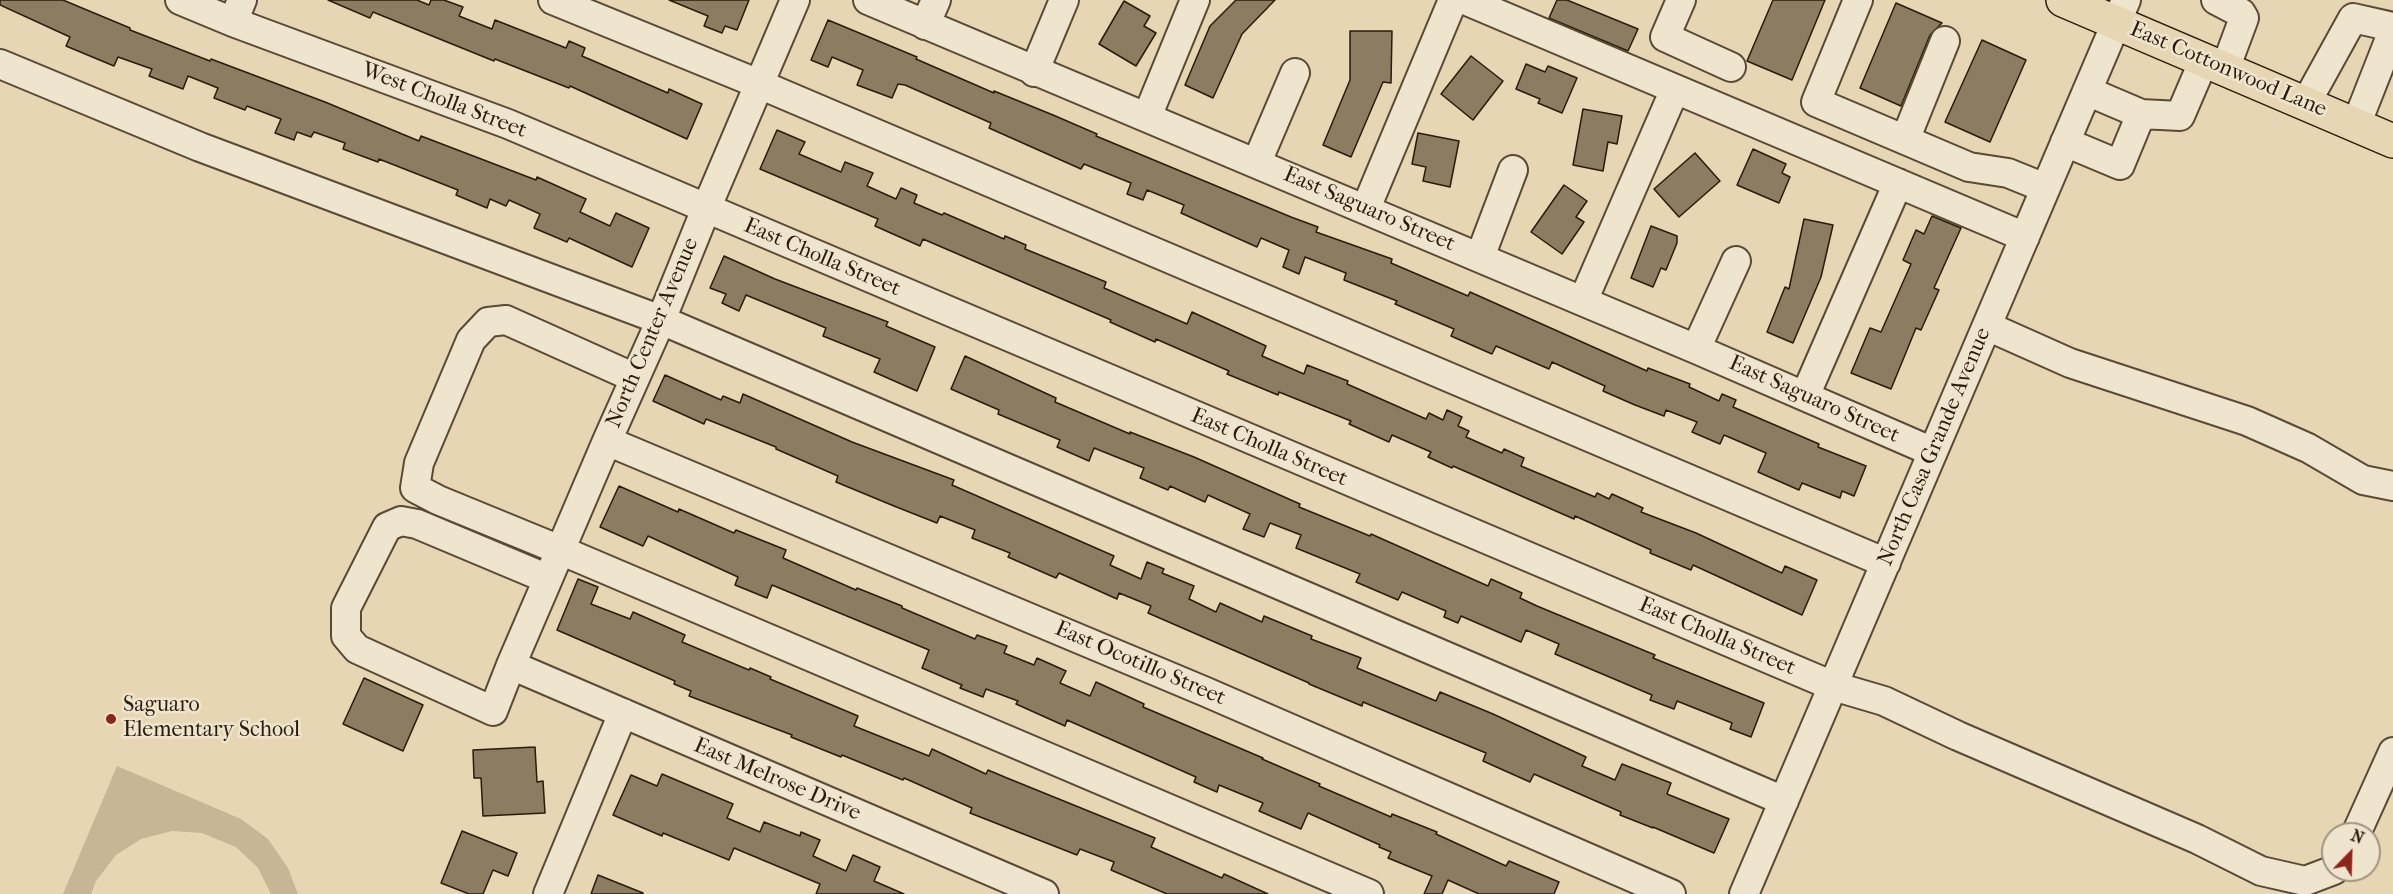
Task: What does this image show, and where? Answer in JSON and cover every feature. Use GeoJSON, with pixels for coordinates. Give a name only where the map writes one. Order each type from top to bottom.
{"type":"FeatureCollection","features":[{"type":"Feature","properties":{"kind":"main road","name":"East Cottonwood Lane"},"geometry":{"type":"LineString","coordinates":[[2063,0],[2121,11],[2214,64],[2393,141]]}},
{"type":"Feature","properties":{"kind":"street","name":"West Cholla Street"},"geometry":{"type":"LineString","coordinates":[[180,0],[238,11],[706,209]]}},
{"type":"Feature","properties":{"kind":"street"},"geometry":{"type":"LineString","coordinates":[[553,0],[759,84],[1886,563]]}},
{"type":"Feature","properties":{"kind":"street","name":"North Center Avenue"},"geometry":{"type":"LineString","coordinates":[[548,579],[417,524],[401,521],[387,527],[346,608],[346,636],[357,648],[493,711],[795,0]]}},
{"type":"Feature","properties":{"kind":"street","name":"East Saguaro Street"},"geometry":{"type":"LineString","coordinates":[[868,0],[930,12],[1035,72],[1366,208],[1933,452]]}},
{"type":"Feature","properties":{"kind":"street"},"geometry":{"type":"LineString","coordinates":[[1035,72],[1065,0]]}},
{"type":"Feature","properties":{"kind":"street"},"geometry":{"type":"LineString","coordinates":[[1146,117],[1195,0]]}},
{"type":"Feature","properties":{"kind":"street"},"geometry":{"type":"LineString","coordinates":[[1366,208],[1453,0]]}},
{"type":"Feature","properties":{"kind":"street"},"geometry":{"type":"LineString","coordinates":[[1465,0],[2025,237]]}},
{"type":"Feature","properties":{"kind":"street"},"geometry":{"type":"LineString","coordinates":[[1681,0],[1665,37],[1731,67]]}},
{"type":"Feature","properties":{"kind":"street"},"geometry":{"type":"LineString","coordinates":[[1858,0],[1816,102],[1969,167],[2008,173],[2045,188]]}},
{"type":"Feature","properties":{"kind":"street"},"geometry":{"type":"LineString","coordinates":[[2087,91],[2141,114],[2180,116],[2244,18],[2227,2]]}},
{"type":"Feature","properties":{"kind":"street","name":"North Casa Grande Avenue"},"geometry":{"type":"LineString","coordinates":[[1744,894],[2121,11]]}},
{"type":"Feature","properties":{"kind":"street"},"geometry":{"type":"LineString","coordinates":[[2306,103],[2353,18],[2393,29],[2356,125]]}},
{"type":"Feature","properties":{"kind":"street"},"geometry":{"type":"LineString","coordinates":[[1905,140],[1945,41]]}},
{"type":"Feature","properties":{"kind":"street"},"geometry":{"type":"LineString","coordinates":[[0,64],[200,147],[661,320],[1784,801]]}},
{"type":"Feature","properties":{"kind":"street","name":"East Saguaro Street"},"geometry":{"type":"LineString","coordinates":[[1257,162],[1295,73]]}},
{"type":"Feature","properties":{"kind":"street"},"geometry":{"type":"LineString","coordinates":[[1583,301],[1675,89]]}},
{"type":"Feature","properties":{"kind":"street"},"geometry":{"type":"LineString","coordinates":[[2065,142],[2120,165],[2141,114]]}},
{"type":"Feature","properties":{"kind":"street","name":"East Saguaro Street"},"geometry":{"type":"LineString","coordinates":[[1480,257],[1513,170]]}},
{"type":"Feature","properties":{"kind":"street"},"geometry":{"type":"LineString","coordinates":[[1805,396],[1898,183]]}},
{"type":"Feature","properties":{"kind":"street","name":"East Cholla Street"},"geometry":{"type":"LineString","coordinates":[[706,209],[1833,687],[1884,701],[1958,736],[2196,839],[2261,871],[2305,881],[2321,875]]}},
{"type":"Feature","properties":{"kind":"street"},"geometry":{"type":"LineString","coordinates":[[1696,349],[1736,261]]}},
{"type":"Feature","properties":{"kind":"street"},"geometry":{"type":"LineString","coordinates":[[635,378],[506,320],[488,322],[471,340],[420,463],[415,488],[438,501],[560,550],[1369,894]]}},
{"type":"Feature","properties":{"kind":"street"},"geometry":{"type":"LineString","coordinates":[[1987,326],[2070,363],[2247,421],[2308,448],[2363,480],[2393,486]]}},
{"type":"Feature","properties":{"kind":"street","name":"East Ocotillo Street"},"geometry":{"type":"LineString","coordinates":[[607,441],[1206,692],[1671,894]]}},
{"type":"Feature","properties":{"kind":"street","name":"East Melrose Drive"},"geometry":{"type":"LineString","coordinates":[[511,665],[1044,894]]}},
{"type":"Feature","properties":{"kind":"street"},"geometry":{"type":"LineString","coordinates":[[548,894],[623,713]]}},
{"type":"Feature","properties":{"kind":"street"},"geometry":{"type":"LineString","coordinates":[[2361,822],[2393,752]]}},
{"type":"Feature","properties":{"kind":"shaded area"},"geometry":{"type":"Polygon","coordinates":[[[117,766],[241,819],[268,839],[288,868],[298,894],[271,894],[258,868],[236,847],[202,833],[172,831],[141,839],[116,855],[96,881],[91,894],[63,894],[117,766]]]}},
{"type":"Feature","properties":{"kind":"building"},"geometry":{"type":"Polygon","coordinates":[[[0,0],[63,0],[130,28],[130,30],[325,102],[419,141],[421,136],[536,180],[537,177],[586,199],[580,212],[610,226],[616,213],[649,228],[632,267],[569,238],[567,242],[534,228],[540,214],[509,200],[506,206],[490,199],[487,208],[456,195],[458,190],[379,159],[378,162],[343,149],[345,143],[314,132],[311,137],[297,132],[294,140],[275,133],[281,119],[247,106],[245,110],[214,98],[218,88],[188,76],[183,89],[149,76],[152,69],[118,57],[114,66],[66,46],[70,37],[0,5],[0,0]]]}},
{"type":"Feature","properties":{"kind":"building"},"geometry":{"type":"Polygon","coordinates":[[[328,0],[417,0],[429,5],[431,0],[444,0],[463,7],[459,16],[492,29],[495,20],[566,48],[569,41],[585,48],[582,56],[668,93],[669,89],[702,104],[687,139],[570,86],[569,88],[495,59],[494,61],[373,12],[370,18],[328,0]]]}},
{"type":"Feature","properties":{"kind":"building"},"geometry":{"type":"Polygon","coordinates":[[[669,0],[749,0],[737,30],[725,26],[722,33],[704,26],[708,16],[669,0]]]}},
{"type":"Feature","properties":{"kind":"building"},"geometry":{"type":"Polygon","coordinates":[[[1236,0],[1275,0],[1242,34],[1213,98],[1185,85],[1210,26],[1236,0]]]}},
{"type":"Feature","properties":{"kind":"building"},"geometry":{"type":"Polygon","coordinates":[[[1557,0],[1567,0],[1638,29],[1628,51],[1549,18],[1557,0]]]}},
{"type":"Feature","properties":{"kind":"building"},"geometry":{"type":"Polygon","coordinates":[[[1773,0],[1825,0],[1792,80],[1747,61],[1773,0]]]}},
{"type":"Feature","properties":{"kind":"building"},"geometry":{"type":"Polygon","coordinates":[[[1124,1],[1150,16],[1144,26],[1156,33],[1136,66],[1099,44],[1124,1]]]}},
{"type":"Feature","properties":{"kind":"building"},"geometry":{"type":"Polygon","coordinates":[[[1896,3],[1942,23],[1930,35],[1901,106],[1860,88],[1896,3]]]}},
{"type":"Feature","properties":{"kind":"building"},"geometry":{"type":"Polygon","coordinates":[[[828,20],[917,57],[916,59],[994,93],[994,91],[1053,115],[1097,134],[1096,136],[1318,227],[1316,232],[1392,259],[1391,263],[1468,296],[1470,292],[1647,371],[1648,368],[1690,384],[1689,387],[1719,401],[1722,394],[1736,400],[1733,407],[1819,444],[1818,447],[1866,466],[1854,496],[1842,491],[1840,498],[1802,483],[1799,490],[1758,472],[1766,453],[1724,435],[1720,444],[1692,432],[1697,422],[1666,410],[1664,416],[1635,405],[1603,391],[1605,386],[1552,362],[1549,369],[1496,346],[1492,354],[1451,336],[1454,329],[1395,304],[1397,301],[1344,280],[1346,273],[1305,257],[1299,274],[1283,267],[1289,250],[1261,238],[1257,247],[1181,213],[1184,205],[1147,190],[1143,200],[1127,194],[1131,183],[1084,164],[1081,169],[989,128],[991,123],[905,85],[898,84],[892,98],[857,85],[863,70],[832,57],[828,67],[811,60],[828,20]]]}},
{"type":"Feature","properties":{"kind":"building"},"geometry":{"type":"Polygon","coordinates":[[[1350,31],[1392,31],[1391,83],[1383,82],[1351,157],[1323,145],[1350,80],[1350,31]]]}},
{"type":"Feature","properties":{"kind":"building"},"geometry":{"type":"Polygon","coordinates":[[[1982,40],[2026,60],[1990,142],[1945,122],[1982,40]]]}},
{"type":"Feature","properties":{"kind":"building"},"geometry":{"type":"Polygon","coordinates":[[[1471,56],[1503,81],[1473,120],[1441,94],[1471,56]]]}},
{"type":"Feature","properties":{"kind":"building"},"geometry":{"type":"Polygon","coordinates":[[[1526,64],[1545,72],[1548,66],[1577,78],[1562,113],[1538,103],[1540,99],[1516,89],[1526,64]]]}},
{"type":"Feature","properties":{"kind":"building"},"geometry":{"type":"Polygon","coordinates":[[[1583,109],[1622,116],[1617,144],[1608,142],[1603,171],[1573,165],[1583,109]]]}},
{"type":"Feature","properties":{"kind":"building"},"geometry":{"type":"Polygon","coordinates":[[[777,130],[805,142],[799,154],[841,172],[845,162],[873,173],[867,186],[896,199],[901,188],[917,195],[914,203],[942,215],[944,213],[1004,239],[1005,236],[1026,245],[1025,249],[1106,282],[1104,288],[1187,324],[1192,312],[1266,346],[1262,356],[1304,374],[1307,365],[1348,381],[1347,384],[1426,419],[1429,413],[1443,420],[1447,410],[1462,417],[1458,426],[1469,431],[1466,437],[1502,453],[1504,449],[1524,458],[1521,466],[1595,497],[1597,493],[1609,499],[1612,494],[1643,508],[1641,512],[1696,533],[1782,573],[1785,566],[1817,580],[1802,615],[1693,565],[1691,570],[1650,553],[1651,550],[1575,516],[1574,519],[1453,466],[1452,468],[1428,457],[1431,452],[1392,435],[1389,442],[1349,424],[1351,421],[1227,374],[1229,371],[1156,339],[1155,342],[1110,322],[1111,320],[923,239],[920,246],[875,226],[878,219],[760,169],[777,130]]]}},
{"type":"Feature","properties":{"kind":"building"},"geometry":{"type":"Polygon","coordinates":[[[1418,133],[1459,141],[1450,187],[1423,181],[1426,167],[1412,164],[1418,133]]]}},
{"type":"Feature","properties":{"kind":"building"},"geometry":{"type":"Polygon","coordinates":[[[1753,149],[1786,164],[1782,173],[1790,177],[1779,203],[1737,185],[1753,149]]]}},
{"type":"Feature","properties":{"kind":"building"},"geometry":{"type":"Polygon","coordinates":[[[1695,153],[1720,181],[1679,217],[1654,189],[1695,153]]]}},
{"type":"Feature","properties":{"kind":"building"},"geometry":{"type":"Polygon","coordinates":[[[1564,185],[1587,201],[1576,217],[1584,222],[1562,254],[1531,232],[1564,185]]]}},
{"type":"Feature","properties":{"kind":"building"},"geometry":{"type":"Polygon","coordinates":[[[1932,216],[1961,228],[1934,288],[1939,290],[1921,330],[1916,328],[1891,389],[1851,373],[1870,328],[1881,332],[1911,264],[1903,260],[1916,230],[1924,234],[1932,216]]]}},
{"type":"Feature","properties":{"kind":"building"},"geometry":{"type":"Polygon","coordinates":[[[1804,219],[1833,225],[1821,277],[1793,343],[1767,332],[1785,287],[1789,289],[1804,219]]]}},
{"type":"Feature","properties":{"kind":"building"},"geometry":{"type":"Polygon","coordinates":[[[1651,226],[1677,236],[1677,243],[1666,270],[1661,268],[1653,287],[1631,278],[1651,226]]]}},
{"type":"Feature","properties":{"kind":"building"},"geometry":{"type":"Polygon","coordinates":[[[724,256],[775,279],[888,322],[886,326],[935,347],[917,391],[874,372],[880,359],[823,336],[826,328],[746,295],[739,311],[722,303],[726,294],[710,288],[724,256]]]}},
{"type":"Feature","properties":{"kind":"building"},"geometry":{"type":"Polygon","coordinates":[[[965,356],[1056,398],[1055,402],[1130,434],[1130,432],[1194,457],[1300,504],[1299,507],[1370,536],[1371,534],[1488,586],[1491,579],[1522,593],[1520,598],[1537,606],[1655,655],[1653,658],[1764,703],[1751,737],[1730,729],[1732,723],[1677,701],[1674,709],[1650,700],[1652,695],[1555,654],[1559,644],[1526,630],[1521,642],[1461,616],[1458,623],[1444,617],[1446,611],[1402,592],[1398,600],[1356,582],[1360,574],[1296,548],[1301,535],[1270,523],[1264,537],[1243,529],[1250,514],[1208,495],[1205,502],[1170,486],[1168,490],[1140,478],[1144,468],[1094,448],[1089,461],[1057,447],[1060,440],[998,414],[999,410],[951,389],[965,356]]]}},
{"type":"Feature","properties":{"kind":"building"},"geometry":{"type":"Polygon","coordinates":[[[665,375],[721,400],[723,396],[740,403],[743,394],[852,442],[954,480],[952,485],[1114,556],[1110,565],[1141,579],[1147,562],[1164,569],[1162,573],[1194,586],[1189,599],[1216,612],[1220,603],[1262,622],[1264,616],[1312,636],[1311,639],[1361,658],[1357,668],[1436,701],[1440,692],[1493,714],[1586,757],[1582,766],[1615,780],[1622,764],[1671,783],[1667,794],[1729,819],[1714,853],[1620,815],[1621,812],[1534,774],[1530,782],[1483,761],[1486,753],[1363,702],[1362,706],[1309,684],[1148,613],[1151,606],[1119,593],[1117,599],[1059,573],[1056,578],[1008,557],[1010,553],[972,538],[975,530],[940,516],[937,523],[894,506],[836,482],[838,476],[776,449],[776,447],[706,419],[704,424],[653,401],[665,375]]]}},
{"type":"Feature","properties":{"kind":"building"},"geometry":{"type":"Polygon","coordinates":[[[619,486],[678,512],[679,509],[734,533],[736,530],[786,550],[783,558],[856,590],[857,588],[902,606],[902,608],[975,639],[977,635],[1007,646],[1004,653],[1034,665],[1037,658],[1066,671],[1060,683],[1090,696],[1096,682],[1144,704],[1143,707],[1263,758],[1320,784],[1319,786],[1391,817],[1392,814],[1437,832],[1436,834],[1506,866],[1509,861],[1559,882],[1554,894],[1479,894],[1448,880],[1442,894],[1424,894],[1432,876],[1388,858],[1391,852],[1379,847],[1380,845],[1308,813],[1301,829],[1259,811],[1263,803],[1219,785],[1217,792],[1194,782],[1196,777],[1067,720],[1065,726],[1016,704],[1018,701],[986,689],[983,697],[960,688],[962,685],[922,668],[929,650],[772,585],[767,598],[735,585],[738,577],[648,536],[643,546],[600,527],[619,486]]]}},
{"type":"Feature","properties":{"kind":"building"},"geometry":{"type":"Polygon","coordinates":[[[578,579],[598,587],[591,604],[630,619],[633,612],[685,635],[682,642],[749,670],[750,668],[771,677],[770,679],[858,716],[854,726],[929,756],[932,749],[986,774],[988,770],[1155,838],[1151,847],[1222,878],[1224,874],[1268,894],[1167,894],[1111,870],[1114,862],[1080,849],[1077,855],[970,813],[972,808],[904,778],[903,780],[842,755],[841,757],[791,737],[792,735],[689,696],[691,691],[674,684],[675,681],[557,630],[578,579]]]}},
{"type":"Feature","properties":{"kind":"building"},"geometry":{"type":"Polygon","coordinates":[[[364,678],[423,705],[403,751],[343,724],[364,678]]]}},
{"type":"Feature","properties":{"kind":"building"},"geometry":{"type":"Polygon","coordinates":[[[535,747],[537,782],[543,781],[545,813],[483,816],[481,778],[474,778],[473,750],[535,747]]]}},
{"type":"Feature","properties":{"kind":"building"},"geometry":{"type":"Polygon","coordinates":[[[662,774],[733,804],[727,818],[760,832],[764,822],[800,836],[801,832],[820,840],[813,856],[846,871],[853,855],[880,867],[874,881],[904,894],[816,894],[820,884],[734,848],[729,860],[663,833],[662,836],[613,815],[631,775],[657,786],[662,774]]]}},
{"type":"Feature","properties":{"kind":"building"},"geometry":{"type":"Polygon","coordinates":[[[462,831],[517,853],[508,876],[493,870],[483,894],[469,894],[441,883],[462,831]]]}},
{"type":"Feature","properties":{"kind":"building"},"geometry":{"type":"Polygon","coordinates":[[[598,875],[643,893],[643,894],[591,894],[598,875]]]}},
{"type":"Feature","properties":{"kind":"place","name":"Saguaro Elementary School"},"geometry":{"type":"Point","coordinates":[111,719]}}]}
